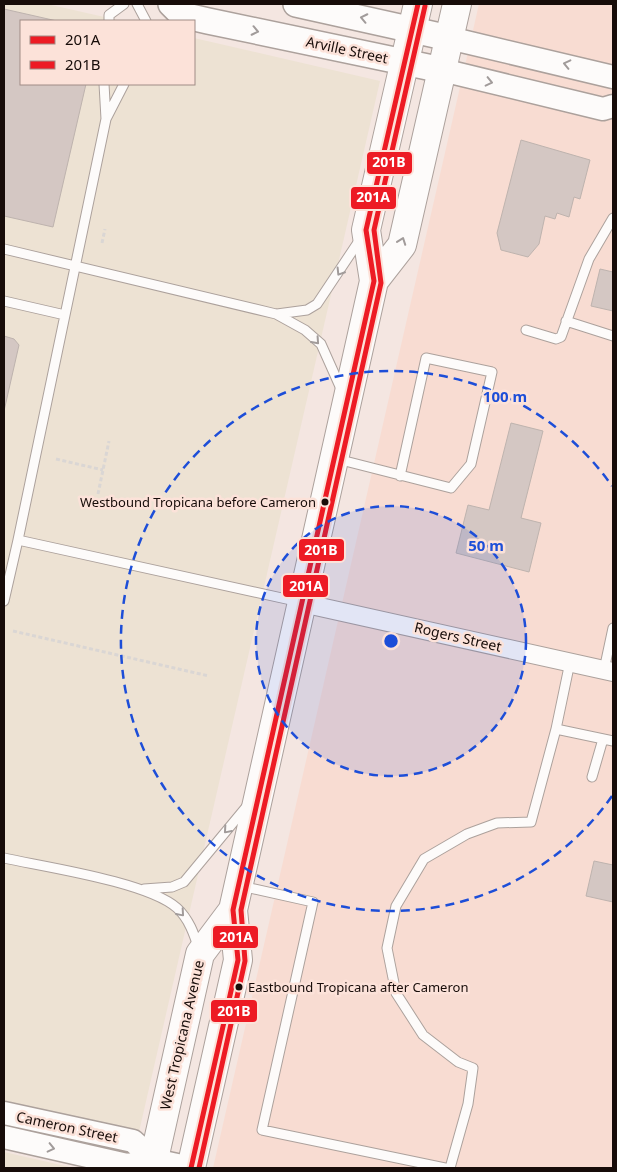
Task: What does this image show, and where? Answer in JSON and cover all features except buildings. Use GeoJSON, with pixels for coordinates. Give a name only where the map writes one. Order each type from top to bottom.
{"type":"FeatureCollection","features":[{"type":"Feature","properties":{"kind":"main road","name":"Arville Street"},"geometry":{"type":"LineString","coordinates":[[171,4],[182,14],[199,19],[442,70]]}},
{"type":"Feature","properties":{"kind":"main road"},"geometry":{"type":"LineString","coordinates":[[296,4],[415,16],[449,38]]}},
{"type":"Feature","properties":{"kind":"main road","name":"West Tropicana Avenue"},"geometry":{"type":"LineString","coordinates":[[374,281],[402,246],[457,4]]}},
{"type":"Feature","properties":{"kind":"main road","name":"West Tropicana Avenue"},"geometry":{"type":"LineString","coordinates":[[191,1168],[238,960],[236,898],[374,281],[366,230],[415,16]]}},
{"type":"Feature","properties":{"kind":"main road","name":"West Tropicana Avenue"},"geometry":{"type":"LineString","coordinates":[[153,1164],[200,954],[236,898]]}},
{"type":"Feature","properties":{"kind":"street"},"geometry":{"type":"LineString","coordinates":[[449,38],[613,76]]}},
{"type":"Feature","properties":{"kind":"street","name":"Arville Street"},"geometry":{"type":"LineString","coordinates":[[442,70],[603,109],[613,106]]}},
{"type":"Feature","properties":{"kind":"street","name":"Rogers Street"},"geometry":{"type":"LineString","coordinates":[[302,603],[608,671]]}},
{"type":"Feature","properties":{"kind":"street","name":"Cameron Street"},"geometry":{"type":"LineString","coordinates":[[4,1113],[132,1141],[153,1164]]}},
{"type":"Feature","properties":{"kind":"street","name":"Cameron Street"},"geometry":{"type":"LineString","coordinates":[[4,1137],[127,1165],[153,1164],[191,1168]]}},
{"type":"Feature","properties":{"kind":"lane"},"geometry":{"type":"LineString","coordinates":[[109,20],[110,15],[124,4]]}},
{"type":"Feature","properties":{"kind":"lane"},"geometry":{"type":"LineString","coordinates":[[137,4],[145,20]]}},
{"type":"Feature","properties":{"kind":"lane"},"geometry":{"type":"LineString","coordinates":[[4,601],[106,120],[104,85]]}},
{"type":"Feature","properties":{"kind":"lane"},"geometry":{"type":"LineString","coordinates":[[106,120],[124,85]]}},
{"type":"Feature","properties":{"kind":"lane"},"geometry":{"type":"LineString","coordinates":[[526,330],[556,339],[561,337],[589,259],[613,218]]}},
{"type":"Feature","properties":{"kind":"lane"},"geometry":{"type":"LineString","coordinates":[[276,314],[307,310],[317,304],[337,278],[366,230]]}},
{"type":"Feature","properties":{"kind":"lane"},"geometry":{"type":"LineString","coordinates":[[4,249],[276,314],[305,330],[321,344],[347,402]]}},
{"type":"Feature","properties":{"kind":"lane"},"geometry":{"type":"LineString","coordinates":[[4,301],[65,315]]}},
{"type":"Feature","properties":{"kind":"lane"},"geometry":{"type":"LineString","coordinates":[[566,321],[613,336]]}},
{"type":"Feature","properties":{"kind":"lane"},"geometry":{"type":"LineString","coordinates":[[334,459],[400,476],[451,488],[471,464],[492,372],[426,358],[400,476]]}},
{"type":"Feature","properties":{"kind":"lane"},"geometry":{"type":"LineString","coordinates":[[18,540],[302,603]]}},
{"type":"Feature","properties":{"kind":"lane"},"geometry":{"type":"LineString","coordinates":[[608,671],[613,628]]}},
{"type":"Feature","properties":{"kind":"lane"},"geometry":{"type":"LineString","coordinates":[[450,1168],[468,1104],[473,1068],[458,1062],[423,1035],[396,993],[387,948],[396,906],[424,859],[467,834],[497,822],[531,822],[556,729],[570,662]]}},
{"type":"Feature","properties":{"kind":"lane"},"geometry":{"type":"LineString","coordinates":[[556,729],[613,741]]}},
{"type":"Feature","properties":{"kind":"lane"},"geometry":{"type":"LineString","coordinates":[[592,777],[603,739]]}},
{"type":"Feature","properties":{"kind":"lane"},"geometry":{"type":"LineString","coordinates":[[143,889],[172,887],[184,882],[259,793]]}},
{"type":"Feature","properties":{"kind":"lane"},"geometry":{"type":"LineString","coordinates":[[4,858],[143,889],[175,906],[182,913],[192,927],[200,954]]}},
{"type":"Feature","properties":{"kind":"lane"},"geometry":{"type":"LineString","coordinates":[[236,898],[313,902],[262,1130],[445,1168]]}},
{"type":"Feature","properties":{"kind":"path"},"geometry":{"type":"LineString","coordinates":[[102,243],[105,229]]}},
{"type":"Feature","properties":{"kind":"path"},"geometry":{"type":"LineString","coordinates":[[98,494],[109,441]]}},
{"type":"Feature","properties":{"kind":"path"},"geometry":{"type":"LineString","coordinates":[[56,460],[103,470]]}},
{"type":"Feature","properties":{"kind":"path"},"geometry":{"type":"LineString","coordinates":[[13,631],[209,676]]}},
{"type":"Feature","properties":{"kind":"shaded area"},"geometry":{"type":"Polygon","coordinates":[[[4,4],[47,4],[118,20],[20,20],[20,85],[195,85],[195,38],[380,81],[139,1132],[4,1102],[4,4]]]}},
{"type":"Feature","properties":{"kind":"shaded area"},"geometry":{"type":"Polygon","coordinates":[[[479,4],[613,4],[613,1168],[213,1168],[479,4]]]}},
{"type":"Feature","properties":{"kind":"shaded area"},"geometry":{"type":"Polygon","coordinates":[[[4,1152],[74,1168],[4,1168],[4,1152]]]}},
{"type":"Feature","properties":{"kind":"transit line","name":"201A"},"geometry":{"type":"LineString","coordinates":[[191,1168],[238,960],[233,910],[374,281],[366,230],[418,4]]}},
{"type":"Feature","properties":{"kind":"transit line","name":"201B"},"geometry":{"type":"LineString","coordinates":[[199,1168],[245,961],[241,910],[381,283],[374,230],[425,6]]}},
{"type":"Feature","properties":{"kind":"place","name":"Westbound Tropicana before Cameron"},"geometry":{"type":"Point","coordinates":[325,502]}},
{"type":"Feature","properties":{"kind":"place","name":"Eastbound Tropicana after Cameron"},"geometry":{"type":"Point","coordinates":[239,987]}}]}
